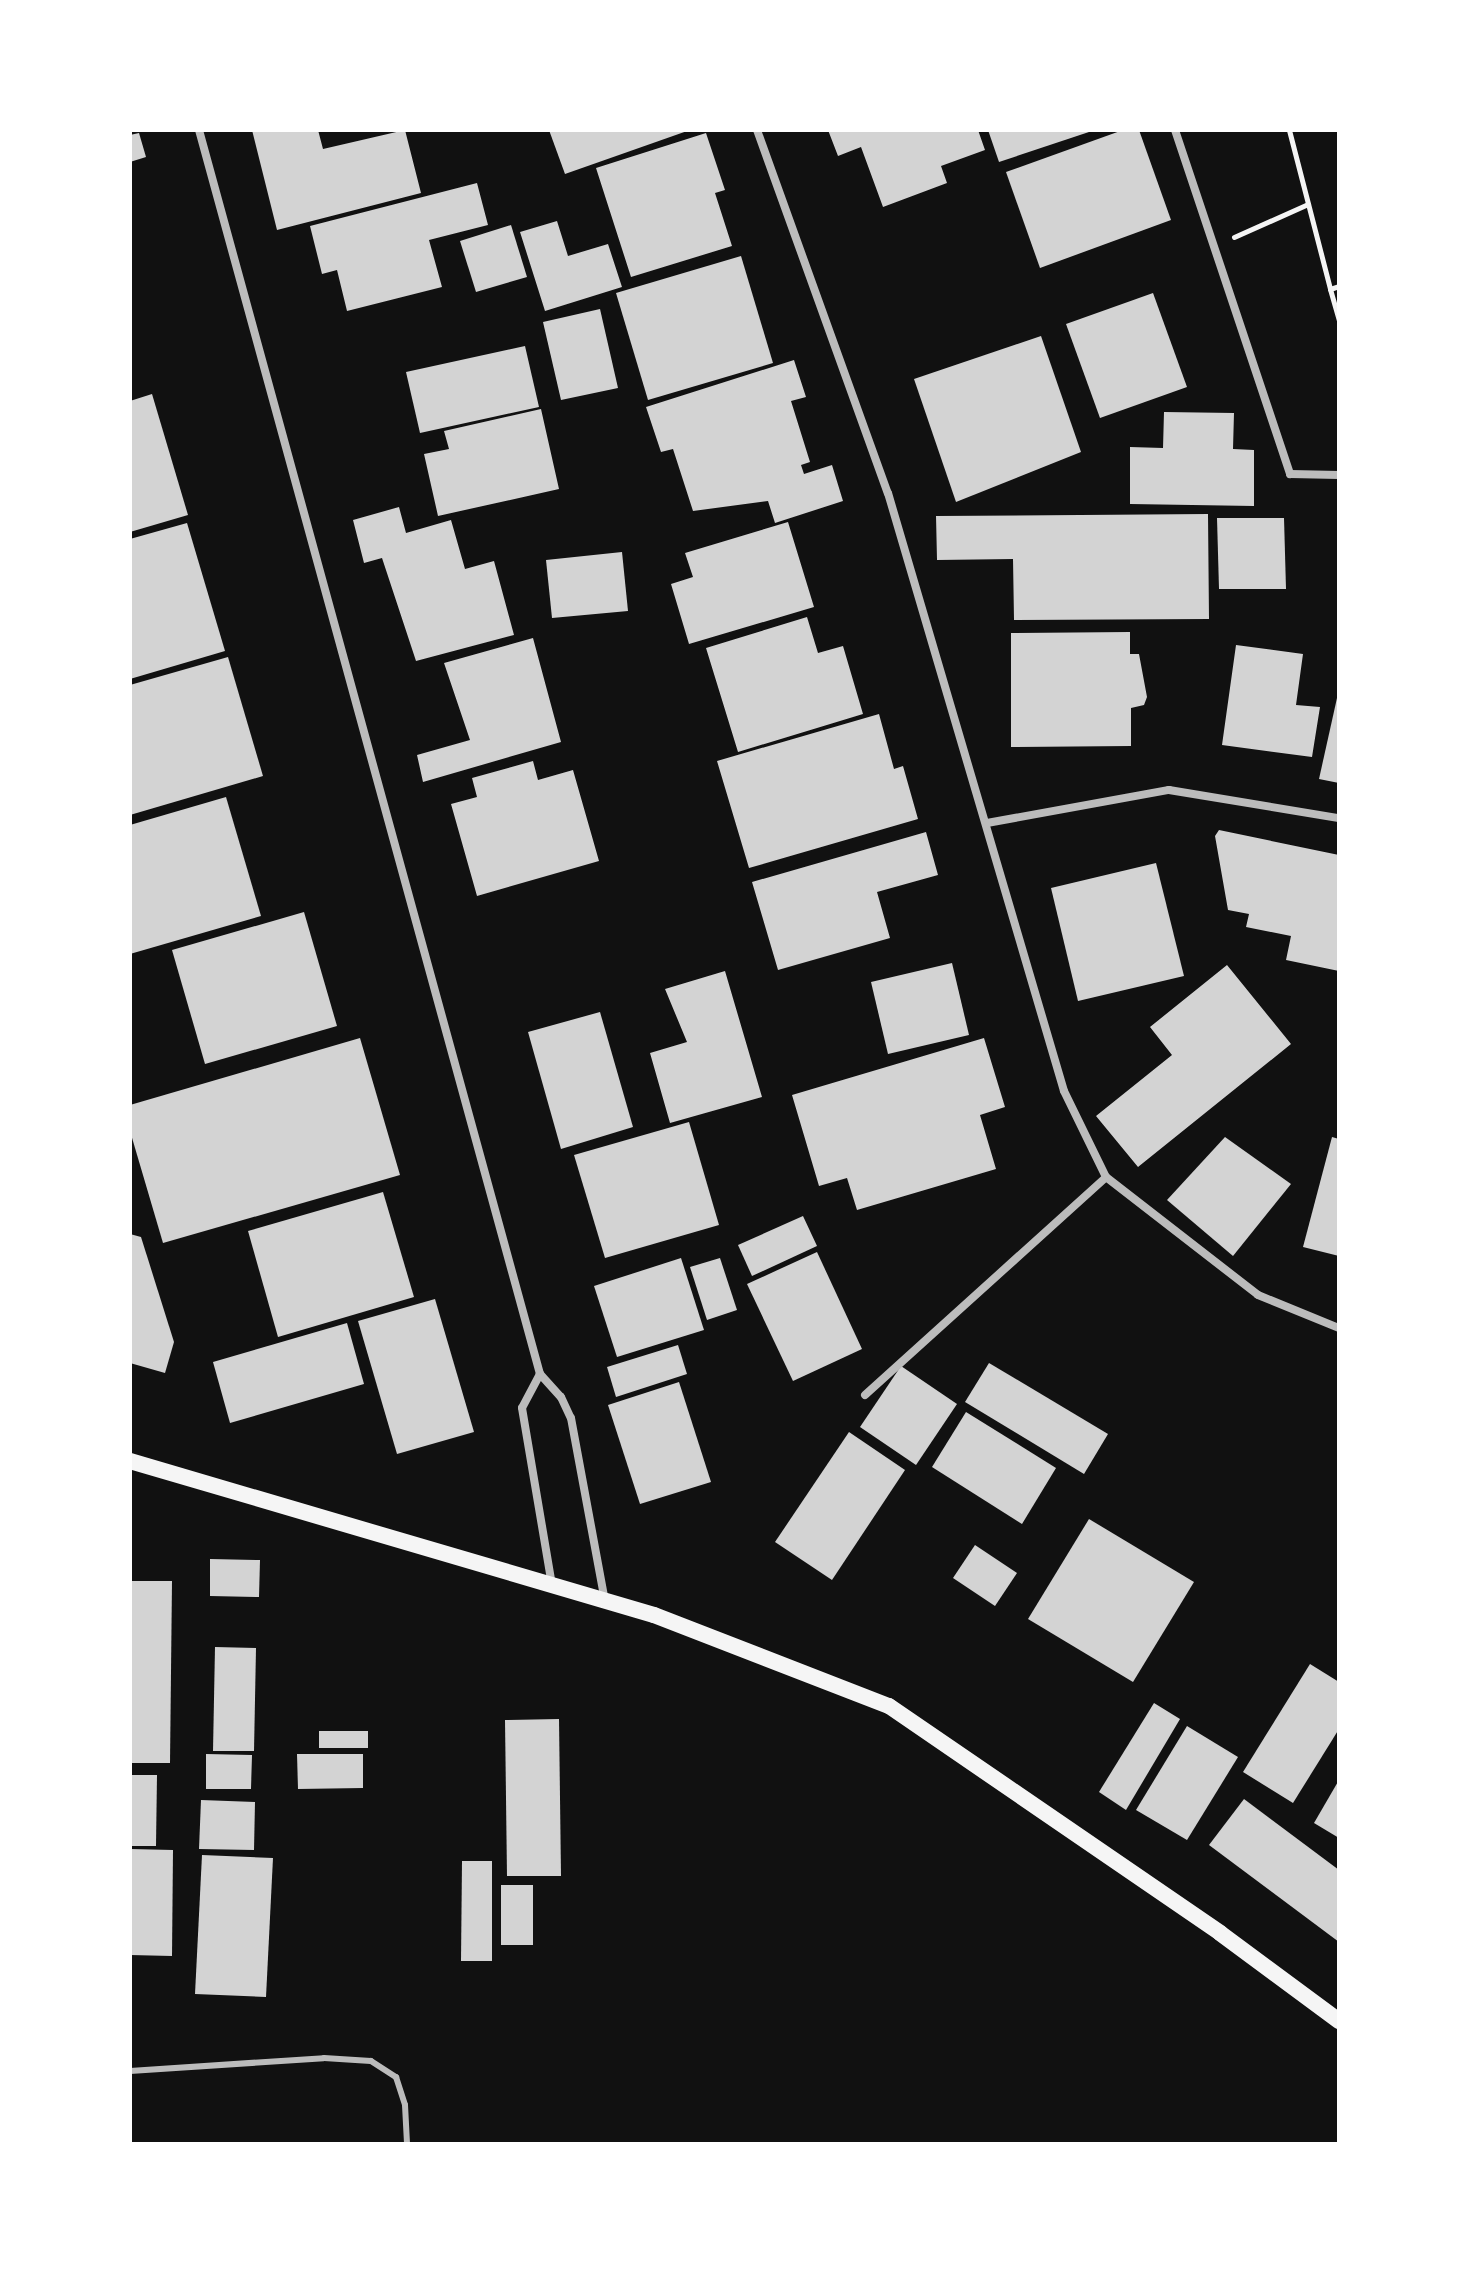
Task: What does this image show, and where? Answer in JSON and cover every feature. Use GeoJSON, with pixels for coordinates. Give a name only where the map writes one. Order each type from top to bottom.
{"type":"FeatureCollection","features":[{"type":"Feature","properties":{"kind":"main road"},"geometry":{"type":"LineString","coordinates":[[130,1461],[605,1602],[814,1673],[889,1706],[1220,1933],[1339,2021]]}},
{"type":"Feature","properties":{"kind":"street"},"geometry":{"type":"LineString","coordinates":[[199,130],[540,1374],[561,1397],[571,1418],[605,1602]]}},
{"type":"Feature","properties":{"kind":"street"},"geometry":{"type":"LineString","coordinates":[[757,130],[888,493],[1064,1091],[1106,1177],[1258,1295],[1339,1328]]}},
{"type":"Feature","properties":{"kind":"street"},"geometry":{"type":"LineString","coordinates":[[1175,130],[1290,474],[1339,475]]}},
{"type":"Feature","properties":{"kind":"street"},"geometry":{"type":"LineString","coordinates":[[987,823],[1169,790],[1205,792],[1339,818]]}},
{"type":"Feature","properties":{"kind":"street"},"geometry":{"type":"LineString","coordinates":[[865,1395],[1106,1177]]}},
{"type":"Feature","properties":{"kind":"street"},"geometry":{"type":"LineString","coordinates":[[540,1374],[522,1408],[553,1588]]}},
{"type":"Feature","properties":{"kind":"lane"},"geometry":{"type":"LineString","coordinates":[[130,2071],[324,2058],[371,2061],[396,2077],[405,2105],[407,2144]]}},
{"type":"Feature","properties":{"kind":"path"},"geometry":{"type":"LineString","coordinates":[[1289,130],[1339,321]]}},
{"type":"Feature","properties":{"kind":"path"},"geometry":{"type":"LineString","coordinates":[[1215,245],[1308,204]]}},
{"type":"Feature","properties":{"kind":"path"},"geometry":{"type":"LineString","coordinates":[[1330,289],[1339,286]]}},
{"type":"Feature","properties":{"kind":"building"},"geometry":{"type":"Polygon","coordinates":[[[252,130],[318,130],[323,149],[405,130],[421,193],[277,230],[252,130]]]}},
{"type":"Feature","properties":{"kind":"building"},"geometry":{"type":"Polygon","coordinates":[[[549,130],[690,130],[565,174],[549,130]]]}},
{"type":"Feature","properties":{"kind":"building"},"geometry":{"type":"Polygon","coordinates":[[[828,130],[978,130],[985,150],[941,166],[947,183],[883,207],[861,147],[838,156],[828,130]]]}},
{"type":"Feature","properties":{"kind":"building"},"geometry":{"type":"Polygon","coordinates":[[[988,130],[1092,130],[1092,131],[999,162],[988,130]]]}},
{"type":"Feature","properties":{"kind":"building"},"geometry":{"type":"Polygon","coordinates":[[[1123,130],[1139,130],[1171,220],[1040,268],[1006,172],[1123,130]]]}},
{"type":"Feature","properties":{"kind":"building"},"geometry":{"type":"Polygon","coordinates":[[[139,133],[146,157],[130,162],[130,135],[139,133]]]}},
{"type":"Feature","properties":{"kind":"building"},"geometry":{"type":"Polygon","coordinates":[[[706,133],[725,190],[715,193],[732,246],[631,277],[596,168],[706,133]]]}},
{"type":"Feature","properties":{"kind":"building"},"geometry":{"type":"Polygon","coordinates":[[[477,183],[488,225],[429,240],[442,287],[347,311],[337,270],[322,274],[310,226],[477,183]]]}},
{"type":"Feature","properties":{"kind":"building"},"geometry":{"type":"Polygon","coordinates":[[[557,221],[568,256],[608,244],[622,287],[545,311],[520,232],[557,221]]]}},
{"type":"Feature","properties":{"kind":"building"},"geometry":{"type":"Polygon","coordinates":[[[511,225],[527,277],[476,292],[460,241],[511,225]]]}},
{"type":"Feature","properties":{"kind":"building"},"geometry":{"type":"Polygon","coordinates":[[[741,256],[773,363],[648,400],[616,293],[741,256]]]}},
{"type":"Feature","properties":{"kind":"building"},"geometry":{"type":"Polygon","coordinates":[[[1153,293],[1187,387],[1100,418],[1066,324],[1153,293]]]}},
{"type":"Feature","properties":{"kind":"building"},"geometry":{"type":"Polygon","coordinates":[[[600,309],[618,388],[561,400],[543,322],[600,309]]]}},
{"type":"Feature","properties":{"kind":"building"},"geometry":{"type":"Polygon","coordinates":[[[1041,336],[1081,452],[956,502],[914,379],[1041,336]]]}},
{"type":"Feature","properties":{"kind":"building"},"geometry":{"type":"Polygon","coordinates":[[[525,346],[539,407],[420,433],[406,372],[525,346]]]}},
{"type":"Feature","properties":{"kind":"building"},"geometry":{"type":"Polygon","coordinates":[[[794,360],[806,397],[791,401],[810,462],[801,465],[804,474],[832,465],[843,501],[775,523],[768,501],[693,511],[673,449],[661,452],[646,407],[794,360]]]}},
{"type":"Feature","properties":{"kind":"building"},"geometry":{"type":"Polygon","coordinates":[[[152,394],[188,515],[130,532],[130,401],[152,394]]]}},
{"type":"Feature","properties":{"kind":"building"},"geometry":{"type":"Polygon","coordinates":[[[541,409],[559,489],[438,516],[424,454],[449,449],[444,431],[541,409]]]}},
{"type":"Feature","properties":{"kind":"building"},"geometry":{"type":"Polygon","coordinates":[[[1164,412],[1234,413],[1233,449],[1254,450],[1254,506],[1130,504],[1130,447],[1163,448],[1164,412]]]}},
{"type":"Feature","properties":{"kind":"building"},"geometry":{"type":"Polygon","coordinates":[[[399,507],[406,533],[451,520],[465,569],[494,561],[514,635],[416,661],[382,558],[364,563],[353,520],[399,507]]]}},
{"type":"Feature","properties":{"kind":"building"},"geometry":{"type":"Polygon","coordinates":[[[1208,514],[1209,619],[1014,620],[1013,559],[937,560],[936,516],[1208,514]]]}},
{"type":"Feature","properties":{"kind":"building"},"geometry":{"type":"Polygon","coordinates":[[[1217,518],[1284,518],[1286,589],[1219,589],[1217,518]]]}},
{"type":"Feature","properties":{"kind":"building"},"geometry":{"type":"Polygon","coordinates":[[[788,522],[814,607],[689,644],[671,584],[693,577],[685,553],[788,522]]]}},
{"type":"Feature","properties":{"kind":"building"},"geometry":{"type":"Polygon","coordinates":[[[187,523],[225,651],[130,679],[130,539],[187,523]]]}},
{"type":"Feature","properties":{"kind":"building"},"geometry":{"type":"Polygon","coordinates":[[[622,552],[628,611],[552,618],[546,560],[622,552]]]}},
{"type":"Feature","properties":{"kind":"building"},"geometry":{"type":"Polygon","coordinates":[[[807,617],[818,653],[843,646],[863,714],[738,752],[706,648],[807,617]]]}},
{"type":"Feature","properties":{"kind":"building"},"geometry":{"type":"Polygon","coordinates":[[[1130,632],[1130,654],[1139,654],[1147,697],[1144,705],[1131,708],[1131,746],[1011,747],[1011,633],[1130,632]]]}},
{"type":"Feature","properties":{"kind":"building"},"geometry":{"type":"Polygon","coordinates":[[[533,638],[561,742],[423,782],[417,755],[470,740],[444,663],[533,638]]]}},
{"type":"Feature","properties":{"kind":"building"},"geometry":{"type":"Polygon","coordinates":[[[1236,645],[1303,654],[1296,705],[1320,707],[1312,757],[1222,745],[1236,645]]]}},
{"type":"Feature","properties":{"kind":"building"},"geometry":{"type":"Polygon","coordinates":[[[228,657],[263,776],[130,815],[130,685],[228,657]]]}},
{"type":"Feature","properties":{"kind":"building"},"geometry":{"type":"Polygon","coordinates":[[[1339,689],[1339,783],[1319,779],[1339,689]]]}},
{"type":"Feature","properties":{"kind":"building"},"geometry":{"type":"Polygon","coordinates":[[[879,714],[894,769],[903,766],[918,819],[749,868],[717,761],[879,714]]]}},
{"type":"Feature","properties":{"kind":"building"},"geometry":{"type":"Polygon","coordinates":[[[533,761],[538,780],[573,770],[599,861],[477,896],[451,804],[477,797],[472,778],[533,761]]]}},
{"type":"Feature","properties":{"kind":"building"},"geometry":{"type":"Polygon","coordinates":[[[226,797],[261,916],[130,954],[130,825],[226,797]]]}},
{"type":"Feature","properties":{"kind":"building"},"geometry":{"type":"Polygon","coordinates":[[[1219,830],[1339,855],[1339,971],[1286,960],[1291,936],[1246,927],[1249,914],[1228,910],[1215,836],[1219,830]]]}},
{"type":"Feature","properties":{"kind":"building"},"geometry":{"type":"Polygon","coordinates":[[[926,832],[938,875],[877,892],[890,938],[778,970],[752,882],[926,832]]]}},
{"type":"Feature","properties":{"kind":"building"},"geometry":{"type":"Polygon","coordinates":[[[1156,863],[1184,976],[1078,1001],[1051,888],[1156,863]]]}},
{"type":"Feature","properties":{"kind":"building"},"geometry":{"type":"Polygon","coordinates":[[[304,912],[337,1026],[205,1064],[172,950],[304,912]]]}},
{"type":"Feature","properties":{"kind":"building"},"geometry":{"type":"Polygon","coordinates":[[[952,963],[969,1035],[888,1054],[871,982],[952,963]]]}},
{"type":"Feature","properties":{"kind":"building"},"geometry":{"type":"Polygon","coordinates":[[[1227,965],[1291,1044],[1138,1167],[1096,1116],[1172,1055],[1150,1027],[1227,965]]]}},
{"type":"Feature","properties":{"kind":"building"},"geometry":{"type":"Polygon","coordinates":[[[725,971],[762,1097],[670,1123],[650,1053],[687,1042],[665,989],[725,971]]]}},
{"type":"Feature","properties":{"kind":"building"},"geometry":{"type":"Polygon","coordinates":[[[600,1012],[633,1127],[561,1149],[528,1032],[600,1012]]]}},
{"type":"Feature","properties":{"kind":"building"},"geometry":{"type":"Polygon","coordinates":[[[360,1038],[400,1175],[163,1243],[130,1131],[130,1105],[360,1038]]]}},
{"type":"Feature","properties":{"kind":"building"},"geometry":{"type":"Polygon","coordinates":[[[984,1038],[1005,1107],[980,1115],[996,1169],[857,1210],[847,1178],[819,1186],[792,1095],[984,1038]]]}},
{"type":"Feature","properties":{"kind":"building"},"geometry":{"type":"Polygon","coordinates":[[[689,1122],[719,1225],[605,1258],[574,1155],[689,1122]]]}},
{"type":"Feature","properties":{"kind":"building"},"geometry":{"type":"Polygon","coordinates":[[[1225,1137],[1291,1184],[1233,1256],[1167,1200],[1225,1137]]]}},
{"type":"Feature","properties":{"kind":"building"},"geometry":{"type":"Polygon","coordinates":[[[1332,1137],[1339,1139],[1339,1256],[1303,1247],[1332,1137]]]}},
{"type":"Feature","properties":{"kind":"building"},"geometry":{"type":"Polygon","coordinates":[[[383,1192],[414,1297],[278,1337],[248,1231],[383,1192]]]}},
{"type":"Feature","properties":{"kind":"building"},"geometry":{"type":"Polygon","coordinates":[[[803,1216],[817,1246],[752,1276],[738,1245],[803,1216]]]}},
{"type":"Feature","properties":{"kind":"building"},"geometry":{"type":"Polygon","coordinates":[[[130,1234],[141,1237],[174,1342],[165,1373],[130,1363],[130,1234]]]}},
{"type":"Feature","properties":{"kind":"building"},"geometry":{"type":"Polygon","coordinates":[[[817,1252],[862,1349],[793,1381],[747,1284],[817,1252]]]}},
{"type":"Feature","properties":{"kind":"building"},"geometry":{"type":"Polygon","coordinates":[[[681,1258],[704,1330],[617,1357],[594,1286],[681,1258]]]}},
{"type":"Feature","properties":{"kind":"building"},"geometry":{"type":"Polygon","coordinates":[[[720,1258],[737,1310],[707,1320],[690,1267],[720,1258]]]}},
{"type":"Feature","properties":{"kind":"building"},"geometry":{"type":"Polygon","coordinates":[[[435,1299],[474,1432],[397,1454],[358,1321],[435,1299]]]}},
{"type":"Feature","properties":{"kind":"building"},"geometry":{"type":"Polygon","coordinates":[[[347,1323],[364,1384],[230,1423],[213,1362],[347,1323]]]}},
{"type":"Feature","properties":{"kind":"building"},"geometry":{"type":"Polygon","coordinates":[[[678,1345],[687,1374],[616,1397],[607,1367],[678,1345]]]}},
{"type":"Feature","properties":{"kind":"building"},"geometry":{"type":"Polygon","coordinates":[[[989,1363],[1108,1434],[1084,1474],[965,1402],[989,1363]]]}},
{"type":"Feature","properties":{"kind":"building"},"geometry":{"type":"Polygon","coordinates":[[[901,1366],[957,1404],[916,1465],[860,1427],[901,1366]]]}},
{"type":"Feature","properties":{"kind":"building"},"geometry":{"type":"Polygon","coordinates":[[[679,1382],[711,1482],[640,1504],[608,1405],[679,1382]]]}},
{"type":"Feature","properties":{"kind":"building"},"geometry":{"type":"Polygon","coordinates":[[[966,1412],[1056,1468],[1022,1524],[932,1467],[966,1412]]]}},
{"type":"Feature","properties":{"kind":"building"},"geometry":{"type":"Polygon","coordinates":[[[849,1432],[905,1470],[832,1580],[775,1542],[849,1432]]]}},
{"type":"Feature","properties":{"kind":"building"},"geometry":{"type":"Polygon","coordinates":[[[1089,1519],[1194,1582],[1133,1682],[1028,1619],[1089,1519]]]}},
{"type":"Feature","properties":{"kind":"building"},"geometry":{"type":"Polygon","coordinates":[[[975,1545],[1017,1573],[995,1606],[953,1578],[975,1545]]]}},
{"type":"Feature","properties":{"kind":"building"},"geometry":{"type":"Polygon","coordinates":[[[210,1559],[260,1560],[259,1597],[210,1596],[210,1559]]]}},
{"type":"Feature","properties":{"kind":"building"},"geometry":{"type":"Polygon","coordinates":[[[130,1581],[172,1581],[170,1763],[130,1763],[130,1581]]]}},
{"type":"Feature","properties":{"kind":"building"},"geometry":{"type":"Polygon","coordinates":[[[215,1647],[256,1648],[254,1751],[213,1751],[215,1647]]]}},
{"type":"Feature","properties":{"kind":"building"},"geometry":{"type":"Polygon","coordinates":[[[1310,1664],[1339,1682],[1339,1729],[1293,1803],[1243,1772],[1310,1664]]]}},
{"type":"Feature","properties":{"kind":"building"},"geometry":{"type":"Polygon","coordinates":[[[1154,1703],[1180,1719],[1126,1810],[1099,1792],[1154,1703]]]}},
{"type":"Feature","properties":{"kind":"building"},"geometry":{"type":"Polygon","coordinates":[[[559,1719],[561,1876],[507,1876],[505,1720],[559,1719]]]}},
{"type":"Feature","properties":{"kind":"building"},"geometry":{"type":"Polygon","coordinates":[[[1187,1726],[1238,1757],[1187,1840],[1136,1810],[1187,1726]]]}},
{"type":"Feature","properties":{"kind":"building"},"geometry":{"type":"Polygon","coordinates":[[[319,1731],[368,1731],[368,1748],[319,1748],[319,1731]]]}},
{"type":"Feature","properties":{"kind":"building"},"geometry":{"type":"Polygon","coordinates":[[[206,1754],[252,1755],[251,1789],[206,1789],[206,1754]]]}},
{"type":"Feature","properties":{"kind":"building"},"geometry":{"type":"Polygon","coordinates":[[[297,1754],[363,1754],[363,1788],[298,1789],[297,1754]]]}},
{"type":"Feature","properties":{"kind":"building"},"geometry":{"type":"Polygon","coordinates":[[[130,1775],[157,1775],[156,1846],[130,1846],[130,1775]]]}},
{"type":"Feature","properties":{"kind":"building"},"geometry":{"type":"Polygon","coordinates":[[[1339,1780],[1339,1838],[1314,1823],[1339,1780]]]}},
{"type":"Feature","properties":{"kind":"building"},"geometry":{"type":"Polygon","coordinates":[[[1244,1799],[1339,1870],[1339,1942],[1209,1845],[1244,1799]]]}},
{"type":"Feature","properties":{"kind":"building"},"geometry":{"type":"Polygon","coordinates":[[[201,1800],[255,1802],[254,1850],[199,1849],[201,1800]]]}},
{"type":"Feature","properties":{"kind":"building"},"geometry":{"type":"Polygon","coordinates":[[[130,1849],[173,1850],[172,1956],[130,1955],[130,1849]]]}},
{"type":"Feature","properties":{"kind":"building"},"geometry":{"type":"Polygon","coordinates":[[[202,1855],[273,1858],[266,1997],[195,1994],[202,1855]]]}},
{"type":"Feature","properties":{"kind":"building"},"geometry":{"type":"Polygon","coordinates":[[[462,1861],[492,1861],[492,1961],[461,1961],[462,1861]]]}},
{"type":"Feature","properties":{"kind":"building"},"geometry":{"type":"Polygon","coordinates":[[[501,1885],[533,1885],[533,1945],[501,1945],[501,1885]]]}}]}
